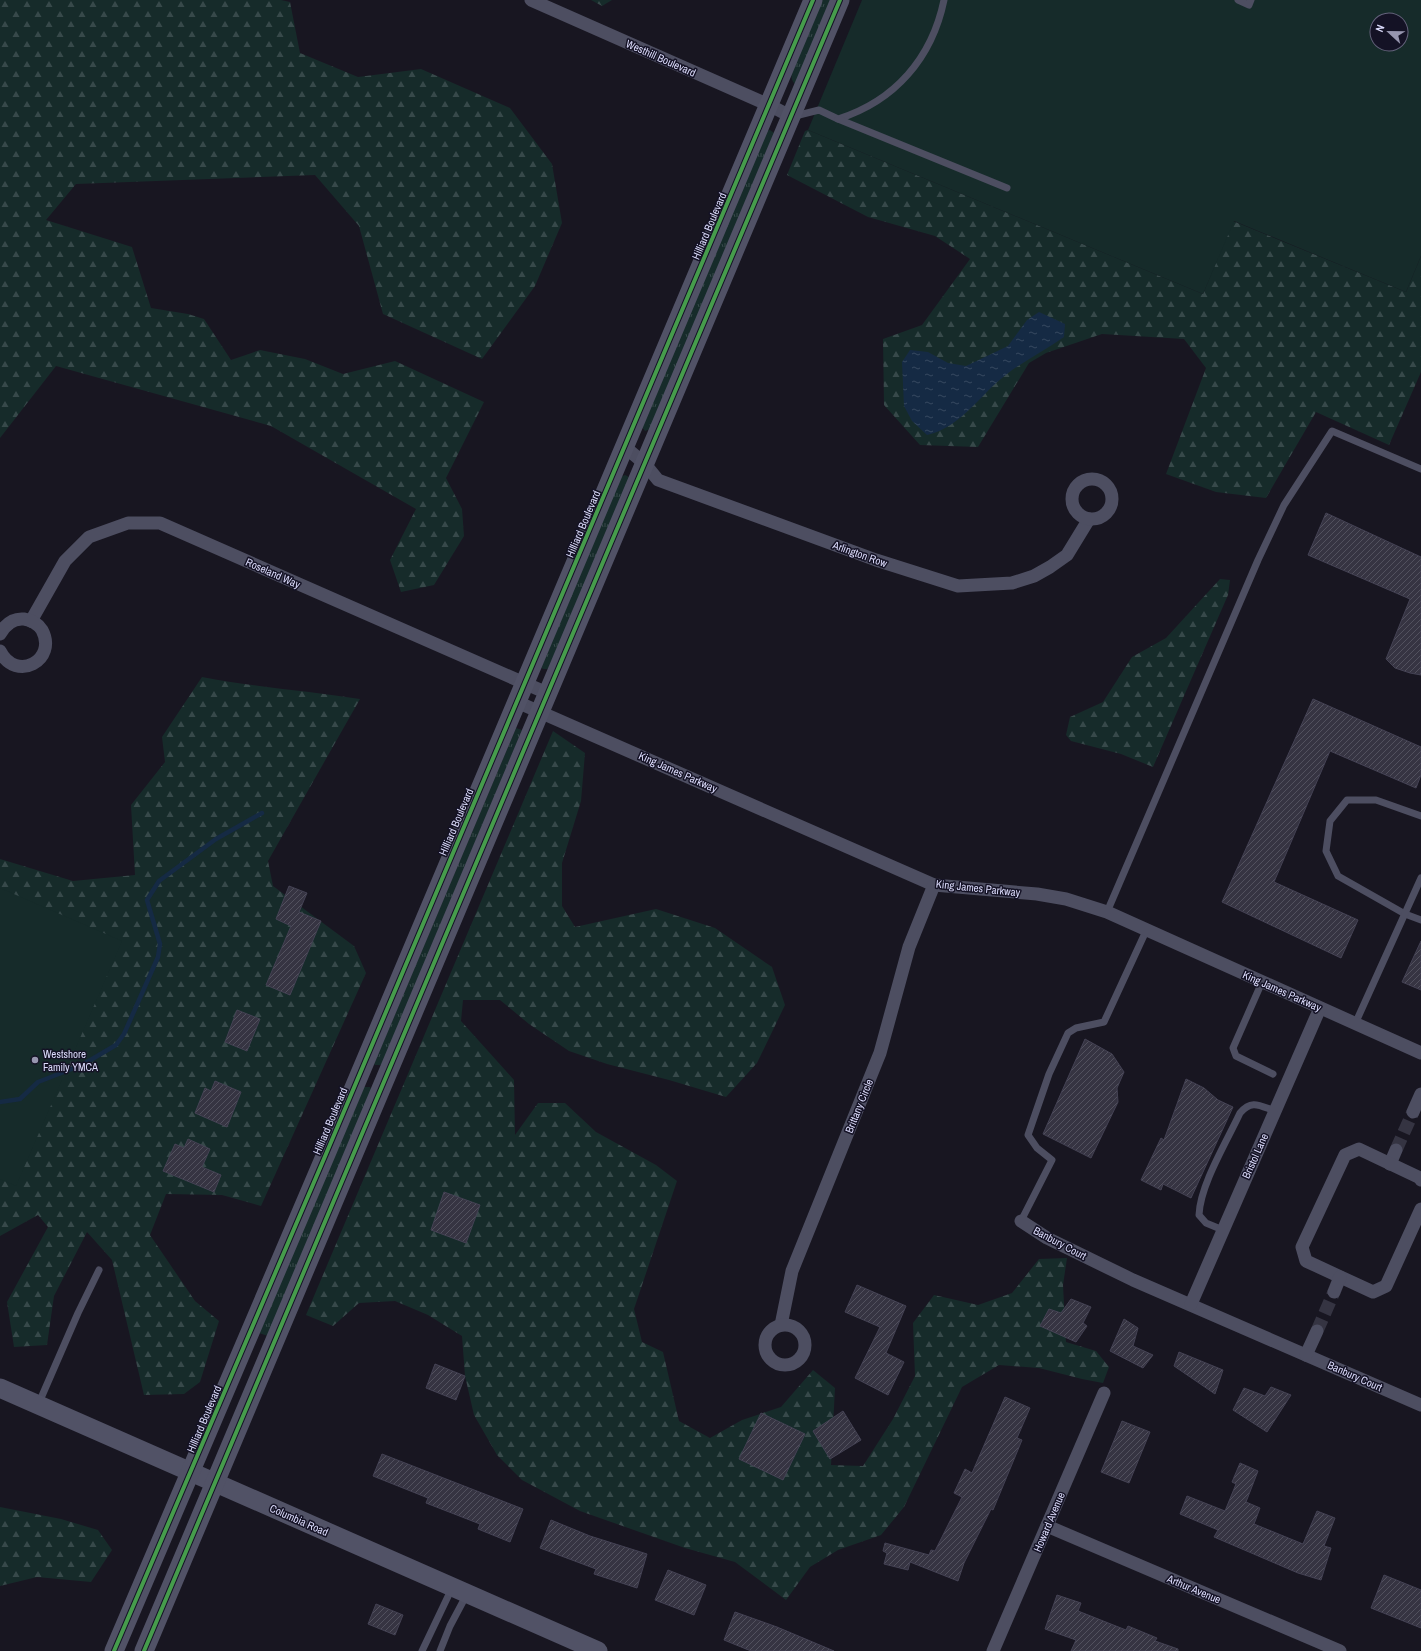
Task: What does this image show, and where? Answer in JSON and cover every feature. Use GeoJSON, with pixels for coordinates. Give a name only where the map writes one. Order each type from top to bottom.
{"type":"FeatureCollection","features":[{"type":"Feature","properties":{"kind":"main road","name":"Hilliard Boulevard"},"geometry":{"type":"LineString","coordinates":[[114,1651],[192,1472],[813,0]]}},
{"type":"Feature","properties":{"kind":"main road"},"geometry":{"type":"LineString","coordinates":[[144,1651],[840,0]]}},
{"type":"Feature","properties":{"kind":"main road","name":"Columbia Road"},"geometry":{"type":"LineString","coordinates":[[0,1388],[598,1651]]}},
{"type":"Feature","properties":{"kind":"street","name":"Westhill Boulevard"},"geometry":{"type":"LineString","coordinates":[[531,0],[769,105],[790,116]]}},
{"type":"Feature","properties":{"kind":"street","name":"Arlington Row"},"geometry":{"type":"LineString","coordinates":[[625,447],[644,464],[658,480],[876,560],[958,586],[1012,583],[1034,576],[1050,568],[1067,555],[1089,519]]}},
{"type":"Feature","properties":{"kind":"street","name":"Roseland Way"},"geometry":{"type":"LineString","coordinates":[[31,621],[65,561],[89,537],[128,523],[160,523],[548,694]]}},
{"type":"Feature","properties":{"kind":"street"},"geometry":{"type":"LineString","coordinates":[[0,634],[4,627],[13,620],[26,619],[40,627],[45,636],[46,646],[43,655],[32,665],[18,667],[4,659],[0,652]]}},
{"type":"Feature","properties":{"kind":"street","name":"King James Parkway"},"geometry":{"type":"LineString","coordinates":[[517,702],[934,885],[1037,894],[1066,899],[1107,912],[1146,931],[1421,1053]]}},
{"type":"Feature","properties":{"kind":"street","name":"Brittany Circle"},"geometry":{"type":"LineString","coordinates":[[781,1325],[792,1271],[880,1053],[909,946],[934,885]]}},
{"type":"Feature","properties":{"kind":"street","name":"Bristol Lane"},"geometry":{"type":"LineString","coordinates":[[1191,1304],[1320,1008]]}},
{"type":"Feature","properties":{"kind":"street"},"geometry":{"type":"LineString","coordinates":[[1413,1112],[1421,1094]]}},
{"type":"Feature","properties":{"kind":"street"},"geometry":{"type":"LineString","coordinates":[[1421,1180],[1420,1178],[1359,1149],[1345,1155],[1302,1247],[1306,1261],[1372,1292],[1386,1286],[1421,1210]]}},
{"type":"Feature","properties":{"kind":"street"},"geometry":{"type":"LineString","coordinates":[[1390,1164],[1396,1150]]}},
{"type":"Feature","properties":{"kind":"street","name":"Banbury Court"},"geometry":{"type":"LineString","coordinates":[[1021,1221],[1047,1238],[1133,1280],[1191,1304],[1421,1406]]}},
{"type":"Feature","properties":{"kind":"street"},"geometry":{"type":"LineString","coordinates":[[1334,1292],[1340,1277]]}},
{"type":"Feature","properties":{"kind":"street"},"geometry":{"type":"LineString","coordinates":[[1306,1355],[1316,1331]]}},
{"type":"Feature","properties":{"kind":"street","name":"Howard Avenue"},"geometry":{"type":"LineString","coordinates":[[993,1651],[1104,1393]]}},
{"type":"Feature","properties":{"kind":"street","name":"Arthur Avenue"},"geometry":{"type":"LineString","coordinates":[[1047,1526],[1340,1651]]}},
{"type":"Feature","properties":{"kind":"lane"},"geometry":{"type":"LineString","coordinates":[[838,119],[871,106],[892,91],[912,71],[926,50],[944,0]]}},
{"type":"Feature","properties":{"kind":"lane"},"geometry":{"type":"LineString","coordinates":[[1238,0],[1249,5],[1250,0]]}},
{"type":"Feature","properties":{"kind":"lane"},"geometry":{"type":"LineString","coordinates":[[790,116],[819,110],[1007,188]]}},
{"type":"Feature","properties":{"kind":"lane"},"geometry":{"type":"LineString","coordinates":[[1107,912],[1258,560],[1284,505],[1332,431],[1421,469]]}},
{"type":"Feature","properties":{"kind":"lane"},"geometry":{"type":"LineString","coordinates":[[1421,816],[1376,800],[1347,800],[1330,821],[1326,851],[1338,876],[1405,914],[1421,920]]}},
{"type":"Feature","properties":{"kind":"lane"},"geometry":{"type":"LineString","coordinates":[[1355,1024],[1421,878]]}},
{"type":"Feature","properties":{"kind":"lane","name":"Banbury Court"},"geometry":{"type":"LineString","coordinates":[[1021,1221],[1052,1160],[1036,1148],[1028,1135],[1049,1074],[1068,1033],[1076,1028],[1104,1022],[1146,931]]}},
{"type":"Feature","properties":{"kind":"lane"},"geometry":{"type":"LineString","coordinates":[[1262,982],[1232,1048],[1236,1056],[1273,1074]]}},
{"type":"Feature","properties":{"kind":"lane"},"geometry":{"type":"LineString","coordinates":[[1223,1230],[1206,1223],[1199,1215],[1200,1201],[1206,1185],[1240,1113],[1246,1106],[1254,1104],[1275,1111]]}},
{"type":"Feature","properties":{"kind":"lane"},"geometry":{"type":"LineString","coordinates":[[38,1405],[78,1313],[99,1270]]}},
{"type":"Feature","properties":{"kind":"lane"},"geometry":{"type":"LineString","coordinates":[[422,1651],[459,1591]]}},
{"type":"Feature","properties":{"kind":"lane"},"geometry":{"type":"LineString","coordinates":[[440,1651],[450,1626],[459,1591]]}},
{"type":"Feature","properties":{"kind":"green space"},"geometry":{"type":"Polygon","coordinates":[[[0,0],[281,0],[290,2],[300,53],[358,77],[421,69],[510,108],[552,164],[562,223],[535,286],[482,359],[383,314],[359,226],[315,175],[76,184],[46,220],[132,247],[151,308],[188,314],[204,319],[231,360],[260,350],[305,359],[343,374],[395,361],[484,402],[446,478],[462,509],[464,536],[434,585],[401,592],[390,560],[416,509],[271,426],[56,366],[0,438],[0,0]]]}},
{"type":"Feature","properties":{"kind":"green space"},"geometry":{"type":"Polygon","coordinates":[[[591,0],[612,0],[602,6],[591,0]]]}},
{"type":"Feature","properties":{"kind":"green space"},"geometry":{"type":"Polygon","coordinates":[[[822,0],[832,0],[796,85],[793,82],[792,71],[822,0]]]}},
{"type":"Feature","properties":{"kind":"green space"},"geometry":{"type":"Polygon","coordinates":[[[862,0],[1421,0],[1421,256],[1406,292],[1234,221],[1203,294],[808,130],[862,0]]]}},
{"type":"Feature","properties":{"kind":"green space"},"geometry":{"type":"Polygon","coordinates":[[[770,130],[774,133],[650,429],[645,431],[642,427],[767,131],[770,130]]]}},
{"type":"Feature","properties":{"kind":"green space"},"geometry":{"type":"Polygon","coordinates":[[[808,130],[1203,294],[1233,221],[1406,292],[1421,256],[1421,372],[1389,445],[1316,412],[1266,498],[1216,492],[1166,474],[1206,368],[1184,339],[1102,334],[1046,353],[1029,363],[978,447],[920,445],[884,405],[883,339],[922,325],[970,259],[935,236],[868,217],[787,175],[805,131],[808,130]]]}},
{"type":"Feature","properties":{"kind":"green space"},"geometry":{"type":"Polygon","coordinates":[[[625,475],[629,477],[628,482],[548,669],[541,668],[621,477],[625,475]]]}},
{"type":"Feature","properties":{"kind":"green space"},"geometry":{"type":"Polygon","coordinates":[[[1220,579],[1230,580],[1228,595],[1153,767],[1121,754],[1071,741],[1066,735],[1070,717],[1103,702],[1132,657],[1166,638],[1220,579]]]}},
{"type":"Feature","properties":{"kind":"green space"},"geometry":{"type":"Polygon","coordinates":[[[202,677],[241,684],[360,699],[268,861],[273,886],[354,946],[366,973],[261,1206],[222,1195],[166,1194],[150,1235],[195,1301],[219,1321],[200,1382],[184,1394],[144,1395],[112,1260],[87,1232],[54,1296],[47,1345],[14,1347],[7,1302],[48,1227],[38,1215],[0,1236],[0,859],[73,881],[135,875],[131,805],[165,762],[162,737],[202,677]]]}},
{"type":"Feature","properties":{"kind":"green space"},"geometry":{"type":"Polygon","coordinates":[[[516,728],[522,730],[382,1065],[375,1065],[374,1064],[516,728]]]}},
{"type":"Feature","properties":{"kind":"green space"},"geometry":{"type":"Polygon","coordinates":[[[553,731],[585,753],[581,801],[562,863],[562,906],[575,927],[656,909],[715,928],[772,967],[785,1005],[757,1063],[726,1097],[607,1064],[569,1051],[529,1024],[500,1000],[463,1000],[461,1021],[514,1080],[515,1135],[538,1103],[565,1103],[596,1132],[656,1165],[677,1181],[634,1309],[642,1342],[663,1352],[679,1421],[710,1438],[742,1420],[781,1407],[813,1370],[835,1388],[831,1465],[863,1466],[893,1419],[915,1376],[913,1323],[934,1295],[978,1305],[1012,1293],[1039,1259],[1067,1258],[1063,1285],[1066,1342],[1096,1351],[1109,1367],[1103,1383],[1039,1368],[999,1365],[962,1387],[904,1507],[881,1535],[838,1550],[810,1567],[786,1600],[735,1562],[685,1548],[580,1511],[522,1480],[497,1455],[474,1415],[465,1376],[462,1336],[428,1315],[395,1301],[359,1303],[333,1326],[306,1315],[553,731]]]}},
{"type":"Feature","properties":{"kind":"green space","name":"Westshore Family YMCA"},"geometry":{"type":"Polygon","coordinates":[[[0,888],[122,941],[16,1186],[0,1179],[0,888]]]}},
{"type":"Feature","properties":{"kind":"green space"},"geometry":{"type":"Polygon","coordinates":[[[364,1087],[370,1087],[372,1091],[268,1336],[259,1333],[364,1087]]]}},
{"type":"Feature","properties":{"kind":"green space"},"geometry":{"type":"Polygon","coordinates":[[[0,1507],[61,1519],[98,1530],[112,1550],[91,1582],[37,1577],[0,1586],[0,1507]]]}},
{"type":"Feature","properties":{"kind":"water"},"geometry":{"type":"Polygon","coordinates":[[[1039,312],[1065,324],[1064,337],[1007,374],[970,409],[950,425],[927,435],[912,421],[904,406],[902,362],[910,350],[928,352],[948,363],[966,366],[1008,346],[1027,320],[1039,312]]]}},
{"type":"Feature","properties":{"kind":"building"},"geometry":{"type":"Polygon","coordinates":[[[1326,513],[1421,557],[1421,675],[1395,668],[1386,659],[1410,599],[1308,555],[1326,513]]]}},
{"type":"Feature","properties":{"kind":"building"},"geometry":{"type":"Polygon","coordinates":[[[1313,699],[1421,747],[1421,775],[1416,788],[1330,751],[1274,882],[1358,920],[1341,958],[1222,902],[1313,699]]]}},
{"type":"Feature","properties":{"kind":"building"},"geometry":{"type":"Polygon","coordinates":[[[289,886],[307,893],[299,912],[321,921],[290,995],[266,985],[291,926],[276,919],[289,886]]]}},
{"type":"Feature","properties":{"kind":"building"},"geometry":{"type":"Polygon","coordinates":[[[1421,941],[1421,990],[1402,982],[1421,941]]]}},
{"type":"Feature","properties":{"kind":"building"},"geometry":{"type":"Polygon","coordinates":[[[237,1010],[260,1019],[247,1051],[225,1042],[237,1010]]]}},
{"type":"Feature","properties":{"kind":"building"},"geometry":{"type":"Polygon","coordinates":[[[1085,1039],[1112,1054],[1124,1072],[1117,1088],[1118,1102],[1091,1158],[1043,1134],[1085,1039]]]}},
{"type":"Feature","properties":{"kind":"building"},"geometry":{"type":"Polygon","coordinates":[[[1186,1079],[1204,1088],[1218,1100],[1233,1107],[1191,1198],[1163,1184],[1161,1190],[1141,1180],[1161,1138],[1164,1140],[1186,1079]]]}},
{"type":"Feature","properties":{"kind":"building"},"geometry":{"type":"Polygon","coordinates":[[[215,1081],[241,1092],[227,1127],[195,1113],[205,1088],[211,1091],[215,1081]]]}},
{"type":"Feature","properties":{"kind":"building"},"geometry":{"type":"Polygon","coordinates":[[[188,1139],[210,1149],[202,1167],[221,1175],[214,1192],[163,1171],[175,1144],[184,1148],[188,1139]]]}},
{"type":"Feature","properties":{"kind":"building"},"geometry":{"type":"Polygon","coordinates":[[[444,1192],[480,1205],[466,1243],[431,1230],[444,1192]]]}},
{"type":"Feature","properties":{"kind":"building"},"geometry":{"type":"Polygon","coordinates":[[[857,1285],[906,1306],[886,1353],[904,1362],[888,1395],[855,1378],[880,1327],[845,1312],[857,1285]]]}},
{"type":"Feature","properties":{"kind":"building"},"geometry":{"type":"Polygon","coordinates":[[[1071,1299],[1091,1307],[1083,1323],[1087,1326],[1076,1342],[1040,1326],[1049,1309],[1061,1313],[1071,1299]]]}},
{"type":"Feature","properties":{"kind":"building"},"geometry":{"type":"Polygon","coordinates":[[[1124,1319],[1138,1328],[1133,1346],[1153,1355],[1143,1368],[1110,1351],[1124,1319]]]}},
{"type":"Feature","properties":{"kind":"building"},"geometry":{"type":"Polygon","coordinates":[[[1179,1352],[1223,1370],[1215,1394],[1174,1366],[1179,1352]]]}},
{"type":"Feature","properties":{"kind":"building"},"geometry":{"type":"Polygon","coordinates":[[[435,1364],[465,1376],[456,1400],[426,1388],[435,1364]]]}},
{"type":"Feature","properties":{"kind":"building"},"geometry":{"type":"Polygon","coordinates":[[[1271,1387],[1291,1395],[1267,1432],[1233,1410],[1244,1388],[1265,1396],[1271,1387]]]}},
{"type":"Feature","properties":{"kind":"building"},"geometry":{"type":"Polygon","coordinates":[[[1005,1397],[1030,1408],[1017,1438],[1022,1440],[993,1510],[991,1509],[964,1563],[958,1581],[910,1562],[908,1570],[884,1564],[887,1553],[883,1551],[885,1543],[929,1555],[931,1550],[935,1551],[962,1497],[954,1493],[965,1469],[972,1473],[1005,1397]]]}},
{"type":"Feature","properties":{"kind":"building"},"geometry":{"type":"Polygon","coordinates":[[[843,1411],[861,1440],[830,1459],[813,1431],[843,1411]]]}},
{"type":"Feature","properties":{"kind":"building"},"geometry":{"type":"Polygon","coordinates":[[[761,1413],[805,1434],[783,1480],[739,1459],[761,1413]]]}},
{"type":"Feature","properties":{"kind":"building"},"geometry":{"type":"Polygon","coordinates":[[[1122,1421],[1150,1432],[1129,1483],[1101,1472],[1122,1421]]]}},
{"type":"Feature","properties":{"kind":"building"},"geometry":{"type":"Polygon","coordinates":[[[382,1454],[523,1509],[510,1542],[478,1529],[480,1524],[426,1503],[428,1498],[373,1476],[382,1454]]]}},
{"type":"Feature","properties":{"kind":"building"},"geometry":{"type":"Polygon","coordinates":[[[1240,1463],[1258,1471],[1246,1502],[1260,1508],[1254,1524],[1303,1544],[1317,1511],[1335,1518],[1324,1546],[1331,1548],[1321,1580],[1298,1573],[1214,1537],[1218,1530],[1180,1514],[1187,1496],[1225,1511],[1236,1484],[1232,1482],[1240,1463]]]}},
{"type":"Feature","properties":{"kind":"building"},"geometry":{"type":"Polygon","coordinates":[[[551,1520],[590,1536],[647,1554],[637,1588],[594,1574],[596,1569],[540,1548],[551,1520]]]}},
{"type":"Feature","properties":{"kind":"building"},"geometry":{"type":"Polygon","coordinates":[[[668,1570],[706,1585],[694,1615],[655,1600],[668,1570]]]}},
{"type":"Feature","properties":{"kind":"building"},"geometry":{"type":"Polygon","coordinates":[[[1384,1575],[1421,1590],[1421,1628],[1371,1608],[1384,1575]]]}},
{"type":"Feature","properties":{"kind":"building"},"geometry":{"type":"Polygon","coordinates":[[[1057,1595],[1081,1603],[1078,1611],[1126,1630],[1128,1626],[1157,1638],[1155,1641],[1178,1649],[1178,1651],[1071,1651],[1076,1640],[1045,1629],[1057,1595]]]}},
{"type":"Feature","properties":{"kind":"building"},"geometry":{"type":"Polygon","coordinates":[[[376,1604],[403,1615],[395,1635],[368,1624],[376,1604]]]}},
{"type":"Feature","properties":{"kind":"building"},"geometry":{"type":"Polygon","coordinates":[[[735,1612],[777,1627],[834,1651],[751,1651],[724,1640],[735,1612]]]}},
{"type":"Feature","properties":{"kind":"waterway"},"geometry":{"type":"LineString","coordinates":[[0,1102],[20,1099],[38,1082],[82,1065],[116,1045],[124,1034],[158,957],[160,944],[147,900],[159,881],[216,839],[262,813]]}},
{"type":"Feature","properties":{"kind":"tunnel"},"geometry":{"type":"LineString","coordinates":[[1396,1150],[1413,1112]]}},
{"type":"Feature","properties":{"kind":"tunnel"},"geometry":{"type":"LineString","coordinates":[[1317,1331],[1334,1292]]}},
{"type":"Feature","properties":{"kind":"cycle path"},"geometry":{"type":"LineString","coordinates":[[114,1651],[326,1154],[813,0]]}},
{"type":"Feature","properties":{"kind":"cycle path"},"geometry":{"type":"LineString","coordinates":[[144,1651],[840,0]]}},
{"type":"Feature","properties":{"kind":"place","name":"Westshore Family YMCA"},"geometry":{"type":"Point","coordinates":[35,1060]}}]}
